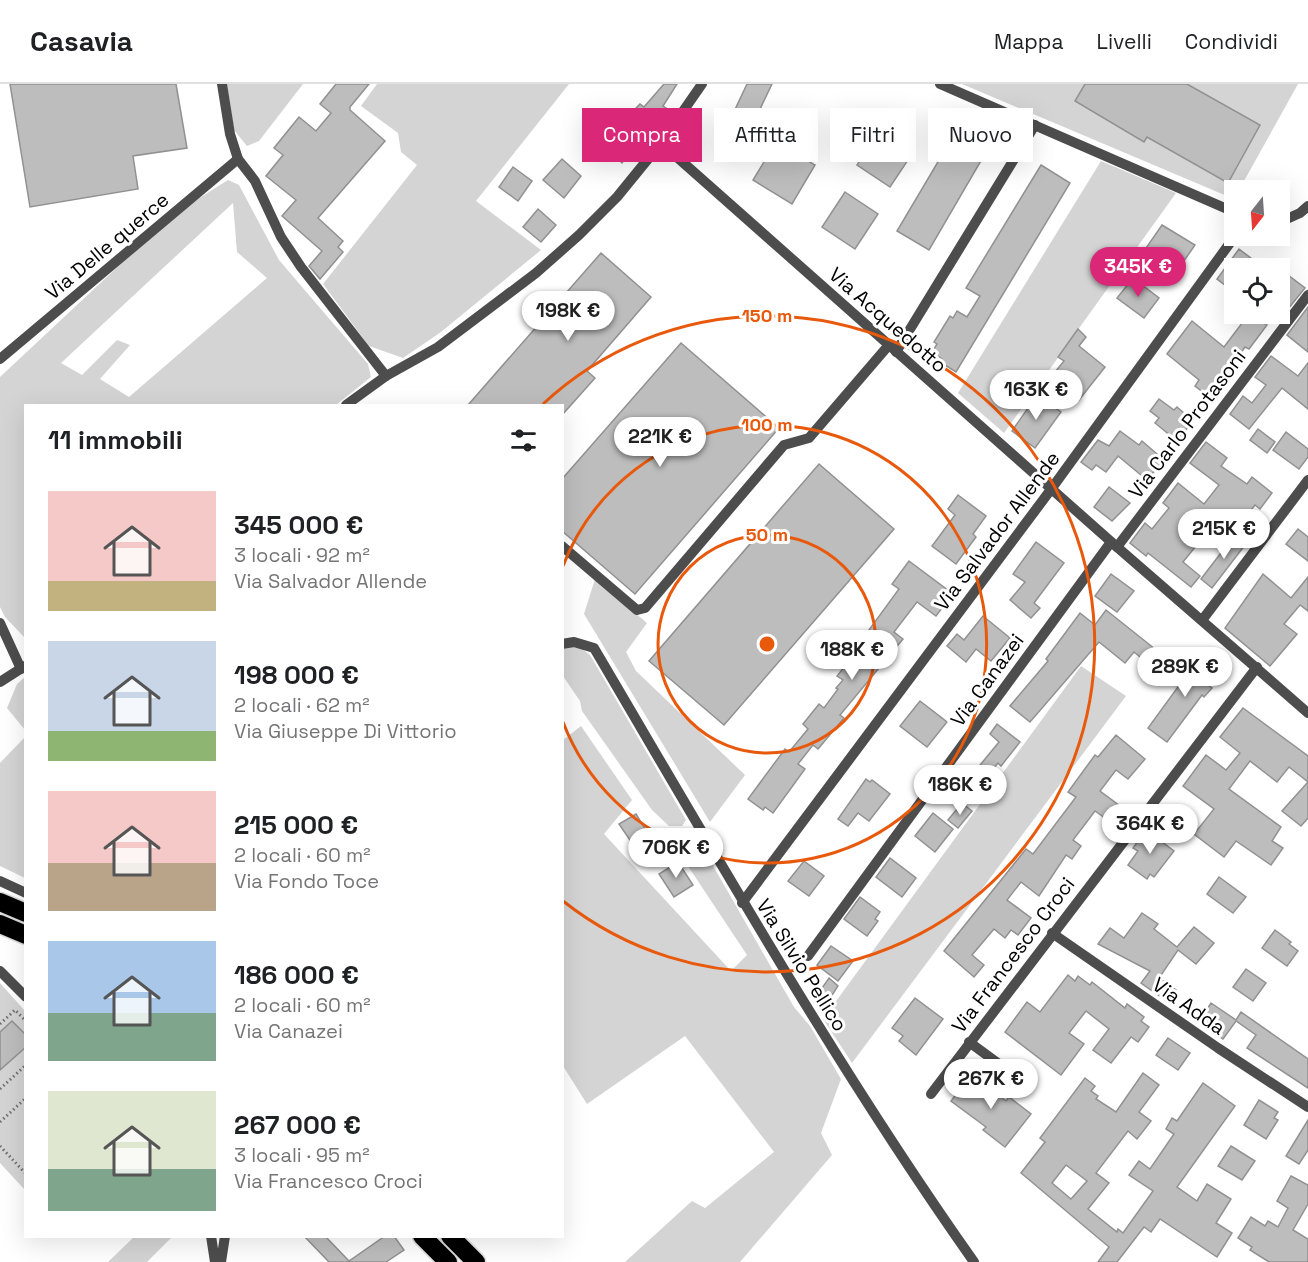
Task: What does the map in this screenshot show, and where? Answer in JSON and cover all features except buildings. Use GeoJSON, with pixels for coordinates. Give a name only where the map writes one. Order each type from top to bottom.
{"type":"FeatureCollection","features":[{"type":"Feature","properties":{"kind":"highway"},"geometry":{"type":"LineString","coordinates":[[0,902],[24,912]]}},
{"type":"Feature","properties":{"kind":"highway"},"geometry":{"type":"LineString","coordinates":[[0,924],[24,934]]}},
{"type":"Feature","properties":{"kind":"highway"},"geometry":{"type":"LineString","coordinates":[[424,1238],[448,1262]]}},
{"type":"Feature","properties":{"kind":"highway"},"geometry":{"type":"LineString","coordinates":[[452,1238],[476,1262]]}},
{"type":"Feature","properties":{"kind":"street"},"geometry":{"type":"LineString","coordinates":[[222,84],[238,159],[255,181],[281,237],[301,267],[386,376]]}},
{"type":"Feature","properties":{"kind":"street"},"geometry":{"type":"LineString","coordinates":[[685,108],[702,84]]}},
{"type":"Feature","properties":{"kind":"street"},"geometry":{"type":"LineString","coordinates":[[940,84],[1224,208]]}},
{"type":"Feature","properties":{"kind":"street"},"geometry":{"type":"LineString","coordinates":[[564,548],[637,610],[645,608],[784,445],[809,438],[892,349],[1035,125]]}},
{"type":"Feature","properties":{"kind":"street","name":"Via Delle querce"},"geometry":{"type":"LineString","coordinates":[[0,359],[238,159]]}},
{"type":"Feature","properties":{"kind":"street"},"geometry":{"type":"LineString","coordinates":[[347,404],[386,376],[438,347],[542,268],[599,216],[645,162]]}},
{"type":"Feature","properties":{"kind":"street","name":"Via Acquedotto"},"geometry":{"type":"LineString","coordinates":[[682,162],[1308,713]]}},
{"type":"Feature","properties":{"kind":"street"},"geometry":{"type":"LineString","coordinates":[[1290,218],[1308,206]]}},
{"type":"Feature","properties":{"kind":"street","name":"Via Salvador Allende"},"geometry":{"type":"LineString","coordinates":[[742,903],[1052,488],[1228,246]]}},
{"type":"Feature","properties":{"kind":"street","name":"Via Carlo Protasoni"},"geometry":{"type":"LineString","coordinates":[[1114,544],[1308,295]]}},
{"type":"Feature","properties":{"kind":"street"},"geometry":{"type":"LineString","coordinates":[[1203,620],[1308,480]]}},
{"type":"Feature","properties":{"kind":"street","name":"Via Canazei"},"geometry":{"type":"LineString","coordinates":[[808,956],[1114,544]]}},
{"type":"Feature","properties":{"kind":"street"},"geometry":{"type":"LineString","coordinates":[[0,623],[23,668],[0,682]]}},
{"type":"Feature","properties":{"kind":"street","name":"Via Silvio Pellico"},"geometry":{"type":"LineString","coordinates":[[564,644],[574,642],[594,648],[742,903],[921,1187],[974,1262]]}},
{"type":"Feature","properties":{"kind":"street","name":"Via Francesco Croci"},"geometry":{"type":"LineString","coordinates":[[931,1094],[1257,667]]}},
{"type":"Feature","properties":{"kind":"street"},"geometry":{"type":"LineString","coordinates":[[0,881],[24,892]]}},
{"type":"Feature","properties":{"kind":"street","name":"Via Adda"},"geometry":{"type":"LineString","coordinates":[[1052,933],[1308,1107]]}},
{"type":"Feature","properties":{"kind":"street"},"geometry":{"type":"LineString","coordinates":[[0,971],[24,995]]}},
{"type":"Feature","properties":{"kind":"street"},"geometry":{"type":"LineString","coordinates":[[969,1042],[1018,1078]]}},
{"type":"Feature","properties":{"kind":"street"},"geometry":{"type":"LineString","coordinates":[[211,1238],[215,1262]]}},
{"type":"Feature","properties":{"kind":"street"},"geometry":{"type":"LineString","coordinates":[[220,1262],[225,1238]]}},
{"type":"Feature","properties":{"kind":"path"},"geometry":{"type":"LineString","coordinates":[[0,1024],[15,1010],[24,1019]]}},
{"type":"Feature","properties":{"kind":"path"},"geometry":{"type":"LineString","coordinates":[[0,1089],[24,1067]]}},
{"type":"Feature","properties":{"kind":"path"},"geometry":{"type":"LineString","coordinates":[[0,1122],[24,1101]]}},
{"type":"Feature","properties":{"kind":"path"},"geometry":{"type":"LineString","coordinates":[[0,1146],[24,1172]]}},
{"type":"Feature","properties":{"kind":"shaded area"},"geometry":{"type":"Polygon","coordinates":[[[227,84],[303,84],[259,141],[247,146],[234,130],[227,84]]]}},
{"type":"Feature","properties":{"kind":"shaded area"},"geometry":{"type":"Polygon","coordinates":[[[377,84],[569,84],[476,201],[541,250],[441,332],[403,358],[369,346],[323,284],[417,165],[401,152],[398,133],[361,106],[377,84]]]}},
{"type":"Feature","properties":{"kind":"shaded area"},"geometry":{"type":"Polygon","coordinates":[[[962,84],[1298,84],[1245,180],[1224,180],[1224,195],[1033,114],[1033,108],[1019,108],[962,84]]]}},
{"type":"Feature","properties":{"kind":"shaded area"},"geometry":{"type":"Polygon","coordinates":[[[1101,161],[1176,193],[1004,433],[958,393],[1101,161]]]}},
{"type":"Feature","properties":{"kind":"shaded area"},"geometry":{"type":"Polygon","coordinates":[[[228,180],[239,185],[279,260],[368,364],[371,377],[337,404],[24,404],[24,637],[5,617],[0,607],[0,377],[125,260],[198,199],[228,180]],[[233,203],[61,363],[82,375],[117,340],[130,345],[100,379],[129,397],[267,278],[237,252],[233,203]]]}},
{"type":"Feature","properties":{"kind":"shaded area"},"geometry":{"type":"Polygon","coordinates":[[[595,579],[647,623],[626,652],[636,671],[745,775],[710,822],[584,614],[595,579]]]}},
{"type":"Feature","properties":{"kind":"shaded area"},"geometry":{"type":"Polygon","coordinates":[[[581,648],[590,655],[686,820],[682,826],[669,826],[652,810],[582,711],[580,701],[564,677],[564,649],[581,648]]]}},
{"type":"Feature","properties":{"kind":"shaded area"},"geometry":{"type":"Polygon","coordinates":[[[1081,666],[1126,696],[852,1063],[823,1019],[1081,666]]]}},
{"type":"Feature","properties":{"kind":"shaded area"},"geometry":{"type":"Polygon","coordinates":[[[24,678],[24,729],[7,708],[17,684],[24,678]]]}},
{"type":"Feature","properties":{"kind":"shaded area"},"geometry":{"type":"Polygon","coordinates":[[[581,726],[632,800],[604,834],[731,971],[747,955],[670,839],[690,834],[696,836],[794,1007],[810,1026],[841,1079],[821,1133],[832,1155],[740,1262],[625,1262],[692,1201],[705,1208],[774,1152],[685,1036],[587,1104],[564,1068],[564,739],[581,726]]]}},
{"type":"Feature","properties":{"kind":"shaded area"},"geometry":{"type":"Polygon","coordinates":[[[24,738],[24,878],[0,866],[0,763],[24,738]]]}},
{"type":"Feature","properties":{"kind":"shaded area"},"geometry":{"type":"Polygon","coordinates":[[[0,983],[24,1010],[24,1189],[0,1163],[0,983]]]}},
{"type":"Feature","properties":{"kind":"shaded area"},"geometry":{"type":"Polygon","coordinates":[[[133,1238],[171,1238],[147,1262],[108,1262],[133,1238]]]}}]}
